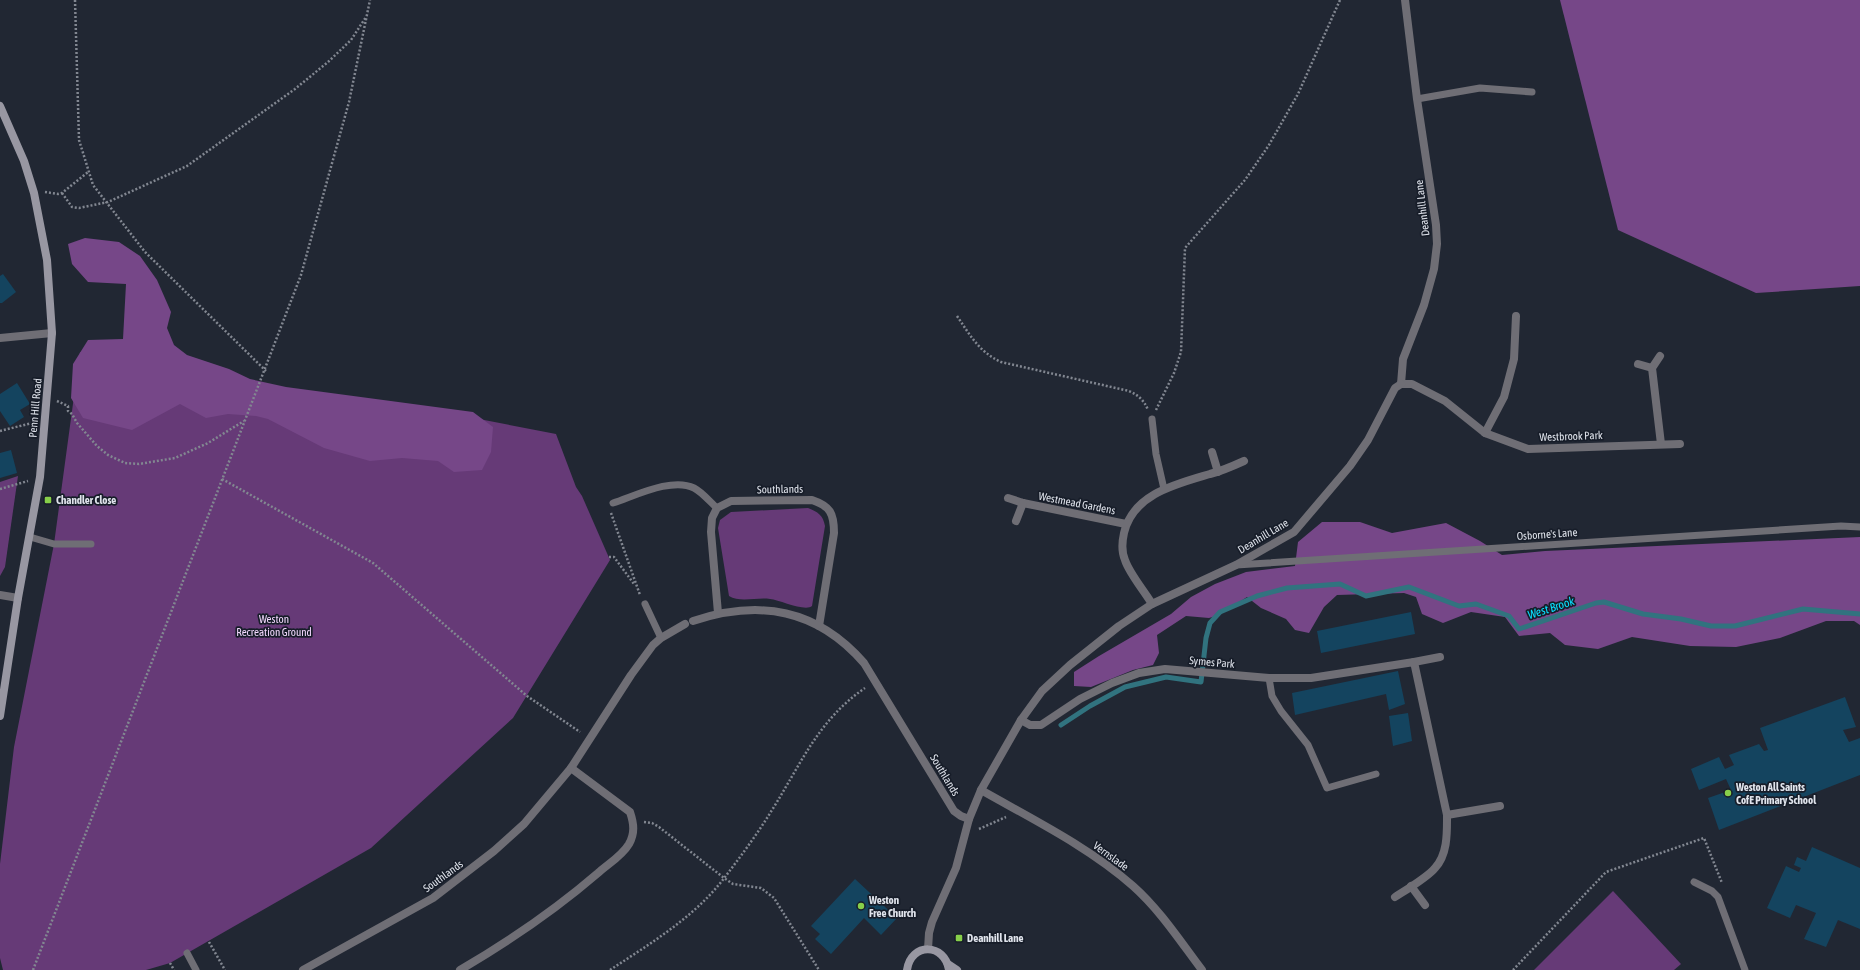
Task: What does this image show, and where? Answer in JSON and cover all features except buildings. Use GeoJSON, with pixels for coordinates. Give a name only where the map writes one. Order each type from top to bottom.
{"type":"FeatureCollection","features":[{"type":"Feature","properties":{"kind":"street","name":"Deanhill Lane"},"geometry":{"type":"LineString","coordinates":[[928,949],[929,933],[932,922],[956,868],[969,819],[982,790],[1021,720],[1042,691],[1070,665],[1119,626],[1152,604],[1236,565],[1294,532],[1350,466],[1368,440],[1395,388],[1401,384],[1403,359],[1424,305],[1434,270],[1437,244],[1436,225],[1417,99],[1405,0]]}},
{"type":"Feature","properties":{"kind":"street","name":"Penn Hill Road"},"geometry":{"type":"LineString","coordinates":[[0,106],[24,161],[36,200],[47,260],[52,333],[48,396],[40,477],[18,598],[0,716]]}},
{"type":"Feature","properties":{"kind":"street"},"geometry":{"type":"LineString","coordinates":[[1485,433],[1504,397],[1514,359],[1516,316]]}},
{"type":"Feature","properties":{"kind":"street"},"geometry":{"type":"LineString","coordinates":[[0,338],[52,333]]}},
{"type":"Feature","properties":{"kind":"street"},"geometry":{"type":"LineString","coordinates":[[1660,356],[1652,368],[1661,444]]}},
{"type":"Feature","properties":{"kind":"street"},"geometry":{"type":"LineString","coordinates":[[1638,364],[1652,368]]}},
{"type":"Feature","properties":{"kind":"street","name":"Westbrook Park"},"geometry":{"type":"LineString","coordinates":[[1401,384],[1412,384],[1445,401],[1485,433],[1528,449],[1680,444]]}},
{"type":"Feature","properties":{"kind":"street"},"geometry":{"type":"LineString","coordinates":[[1212,452],[1218,472]]}},
{"type":"Feature","properties":{"kind":"street","name":"Westmead Gardens"},"geometry":{"type":"LineString","coordinates":[[1152,604],[1125,560],[1122,544],[1126,524],[1137,508],[1151,496],[1164,489],[1218,472],[1244,461]]}},
{"type":"Feature","properties":{"kind":"street","name":"Westmead Gardens"},"geometry":{"type":"LineString","coordinates":[[1008,498],[1023,503],[1126,524]]}},
{"type":"Feature","properties":{"kind":"street","name":"Southlands"},"geometry":{"type":"LineString","coordinates":[[717,508],[731,502],[812,500],[822,503],[830,510],[834,520],[834,533],[819,626]]}},
{"type":"Feature","properties":{"kind":"street","name":"Westmead Gardens"},"geometry":{"type":"LineString","coordinates":[[1016,521],[1023,503]]}},
{"type":"Feature","properties":{"kind":"street"},"geometry":{"type":"LineString","coordinates":[[717,508],[712,518],[711,532],[718,612]]}},
{"type":"Feature","properties":{"kind":"street"},"geometry":{"type":"LineString","coordinates":[[0,596],[18,598]]}},
{"type":"Feature","properties":{"kind":"street","name":"Southlands"},"geometry":{"type":"LineString","coordinates":[[693,621],[718,612],[768,610],[802,618],[836,635],[864,663],[954,811],[969,819]]}},
{"type":"Feature","properties":{"kind":"street","name":"Southlands"},"geometry":{"type":"LineString","coordinates":[[303,970],[433,898],[494,851],[524,824],[571,768],[631,675],[653,645],[661,638],[685,624]]}},
{"type":"Feature","properties":{"kind":"street","name":"Symes Park"},"geometry":{"type":"LineString","coordinates":[[1021,720],[1030,725],[1041,725],[1080,699],[1112,683],[1140,673],[1165,669],[1269,678],[1311,678],[1440,657]]}},
{"type":"Feature","properties":{"kind":"street"},"geometry":{"type":"LineString","coordinates":[[1395,897],[1435,869],[1443,854],[1447,836],[1447,815],[1414,662]]}},
{"type":"Feature","properties":{"kind":"street"},"geometry":{"type":"LineString","coordinates":[[460,970],[535,922],[617,858],[629,844],[634,832],[634,822],[630,812],[623,804],[571,768]]}},
{"type":"Feature","properties":{"kind":"street","name":"Vernslade"},"geometry":{"type":"LineString","coordinates":[[982,790],[1099,859],[1133,886],[1157,910],[1202,970]]}},
{"type":"Feature","properties":{"kind":"street"},"geometry":{"type":"LineString","coordinates":[[1447,815],[1500,806]]}},
{"type":"Feature","properties":{"kind":"street"},"geometry":{"type":"LineString","coordinates":[[1411,886],[1425,905]]}},
{"type":"Feature","properties":{"kind":"street"},"geometry":{"type":"LineString","coordinates":[[900,970],[908,966],[915,954],[928,949],[941,954],[948,967],[957,970]]}},
{"type":"Feature","properties":{"kind":"lane"},"geometry":{"type":"LineString","coordinates":[[1417,99],[1480,88],[1532,92]]}},
{"type":"Feature","properties":{"kind":"lane"},"geometry":{"type":"LineString","coordinates":[[1152,420],[1156,454],[1164,489]]}},
{"type":"Feature","properties":{"kind":"lane"},"geometry":{"type":"LineString","coordinates":[[613,503],[674,484],[686,485],[696,489],[717,508]]}},
{"type":"Feature","properties":{"kind":"lane","name":"Osborne's Lane"},"geometry":{"type":"LineString","coordinates":[[1236,565],[1841,526],[1860,527]]}},
{"type":"Feature","properties":{"kind":"lane"},"geometry":{"type":"LineString","coordinates":[[30,537],[54,544],[91,544]]}},
{"type":"Feature","properties":{"kind":"lane"},"geometry":{"type":"LineString","coordinates":[[644,604],[661,638]]}},
{"type":"Feature","properties":{"kind":"lane"},"geometry":{"type":"LineString","coordinates":[[1269,678],[1272,696],[1281,711],[1308,745],[1327,788],[1376,774]]}},
{"type":"Feature","properties":{"kind":"lane"},"geometry":{"type":"LineString","coordinates":[[1694,882],[1712,891],[1718,897],[1746,970]]}},
{"type":"Feature","properties":{"kind":"lane"},"geometry":{"type":"LineString","coordinates":[[187,954],[196,970]]}},
{"type":"Feature","properties":{"kind":"path"},"geometry":{"type":"LineString","coordinates":[[75,0],[79,140],[93,185],[108,202],[145,252],[266,371]]}},
{"type":"Feature","properties":{"kind":"path"},"geometry":{"type":"LineString","coordinates":[[33,970],[244,421],[266,371],[301,275],[349,102],[370,0]]}},
{"type":"Feature","properties":{"kind":"path"},"geometry":{"type":"LineString","coordinates":[[1152,420],[1174,373],[1181,352],[1185,248],[1245,180],[1269,145],[1298,94],[1340,0]]}},
{"type":"Feature","properties":{"kind":"path"},"geometry":{"type":"LineString","coordinates":[[62,193],[72,207],[79,208],[108,202],[187,166],[295,89],[328,62],[351,40],[367,16]]}},
{"type":"Feature","properties":{"kind":"path"},"geometry":{"type":"LineString","coordinates":[[51,193],[62,193],[88,172]]}},
{"type":"Feature","properties":{"kind":"path"},"geometry":{"type":"LineString","coordinates":[[957,316],[979,347],[992,358],[1001,362],[1129,391],[1136,394],[1145,403],[1152,420]]}},
{"type":"Feature","properties":{"kind":"path"},"geometry":{"type":"LineString","coordinates":[[48,396],[68,406],[68,411],[97,446],[108,455],[125,463],[138,464],[175,458],[208,444],[244,421]]}},
{"type":"Feature","properties":{"kind":"path"},"geometry":{"type":"LineString","coordinates":[[0,431],[46,419]]}},
{"type":"Feature","properties":{"kind":"path"},"geometry":{"type":"LineString","coordinates":[[0,490],[40,477]]}},
{"type":"Feature","properties":{"kind":"path"},"geometry":{"type":"LineString","coordinates":[[222,479],[373,562],[527,696],[590,740]]}},
{"type":"Feature","properties":{"kind":"path"},"geometry":{"type":"LineString","coordinates":[[613,503],[608,505],[635,586],[644,604]]}},
{"type":"Feature","properties":{"kind":"path"},"geometry":{"type":"LineString","coordinates":[[609,557],[614,557],[635,586]]}},
{"type":"Feature","properties":{"kind":"path"},"geometry":{"type":"LineString","coordinates":[[610,970],[668,932],[701,903],[724,878],[772,810],[812,741],[831,717],[851,698],[875,681]]}},
{"type":"Feature","properties":{"kind":"path"},"geometry":{"type":"LineString","coordinates":[[964,836],[1018,811]]}},
{"type":"Feature","properties":{"kind":"path"},"geometry":{"type":"LineString","coordinates":[[634,822],[652,822],[733,884],[761,888],[768,893],[774,898],[819,970]]}},
{"type":"Feature","properties":{"kind":"path"},"geometry":{"type":"LineString","coordinates":[[1513,970],[1606,872],[1704,838],[1723,886]]}},
{"type":"Feature","properties":{"kind":"path"},"geometry":{"type":"LineString","coordinates":[[209,942],[225,970]]}},
{"type":"Feature","properties":{"kind":"path"},"geometry":{"type":"LineString","coordinates":[[170,963],[174,970]]}},
{"type":"Feature","properties":{"kind":"green space","name":"Weston Recreation Ground"},"geometry":{"type":"Polygon","coordinates":[[[80,352],[258,390],[479,419],[556,434],[576,487],[582,496],[610,560],[513,718],[371,848],[170,963],[146,970],[3,970],[0,958],[0,864],[14,747],[54,544],[80,352]]]}},
{"type":"Feature","properties":{"kind":"green space"},"geometry":{"type":"Polygon","coordinates":[[[18,476],[5,567],[0,576],[0,482],[18,476]]]}},
{"type":"Feature","properties":{"kind":"green space"},"geometry":{"type":"Polygon","coordinates":[[[808,508],[820,514],[825,526],[812,606],[804,608],[770,599],[738,599],[729,596],[718,528],[720,520],[731,512],[808,508]]]}},
{"type":"Feature","properties":{"kind":"green space"},"geometry":{"type":"Polygon","coordinates":[[[1613,891],[1681,964],[1674,970],[1534,970],[1613,891]]]}},
{"type":"Feature","properties":{"kind":"shaded area"},"geometry":{"type":"Polygon","coordinates":[[[1560,0],[1860,0],[1860,286],[1756,293],[1618,230],[1560,0]]]}},
{"type":"Feature","properties":{"kind":"shaded area"},"geometry":{"type":"Polygon","coordinates":[[[85,238],[119,242],[140,256],[157,280],[171,312],[167,328],[174,345],[187,355],[229,369],[250,379],[286,387],[473,412],[493,427],[491,452],[482,470],[454,472],[438,461],[402,458],[370,461],[324,448],[268,419],[256,416],[228,414],[206,418],[180,404],[132,430],[83,418],[71,398],[73,364],[88,340],[123,339],[126,284],[88,282],[72,264],[68,244],[85,238]]]}},
{"type":"Feature","properties":{"kind":"shaded area"},"geometry":{"type":"Polygon","coordinates":[[[1322,522],[1360,522],[1392,533],[1446,523],[1480,541],[1502,555],[1545,551],[1860,537],[1860,625],[1854,621],[1826,621],[1780,638],[1736,647],[1690,646],[1632,637],[1598,649],[1565,645],[1550,633],[1519,636],[1505,617],[1471,612],[1443,623],[1422,614],[1416,597],[1404,593],[1337,595],[1324,607],[1309,633],[1295,630],[1286,619],[1261,608],[1247,597],[1219,615],[1209,618],[1186,616],[1157,635],[1159,653],[1153,665],[1133,670],[1091,687],[1074,686],[1074,672],[1171,614],[1191,597],[1215,584],[1246,572],[1295,566],[1298,542],[1322,522]]]}},
{"type":"Feature","properties":{"kind":"waterway","name":"West Brook"},"geometry":{"type":"LineString","coordinates":[[1061,725],[1090,706],[1125,687],[1166,677],[1201,682],[1206,638],[1210,623],[1220,612],[1257,596],[1287,588],[1340,584],[1366,596],[1409,587],[1459,606],[1476,604],[1509,616],[1519,629],[1596,603],[1604,602],[1643,614],[1681,619],[1711,626],[1735,626],[1803,609],[1860,614]]}},
{"type":"Feature","properties":{"kind":"place","name":"Chandler Close"},"geometry":{"type":"Point","coordinates":[48,500]}},
{"type":"Feature","properties":{"kind":"place","name":"Weston All Saints CofE Primary School"},"geometry":{"type":"Point","coordinates":[1728,793]}},
{"type":"Feature","properties":{"kind":"place","name":"Weston Free Church"},"geometry":{"type":"Point","coordinates":[861,906]}},
{"type":"Feature","properties":{"kind":"place","name":"Deanhill Lane"},"geometry":{"type":"Point","coordinates":[959,938]}}]}
